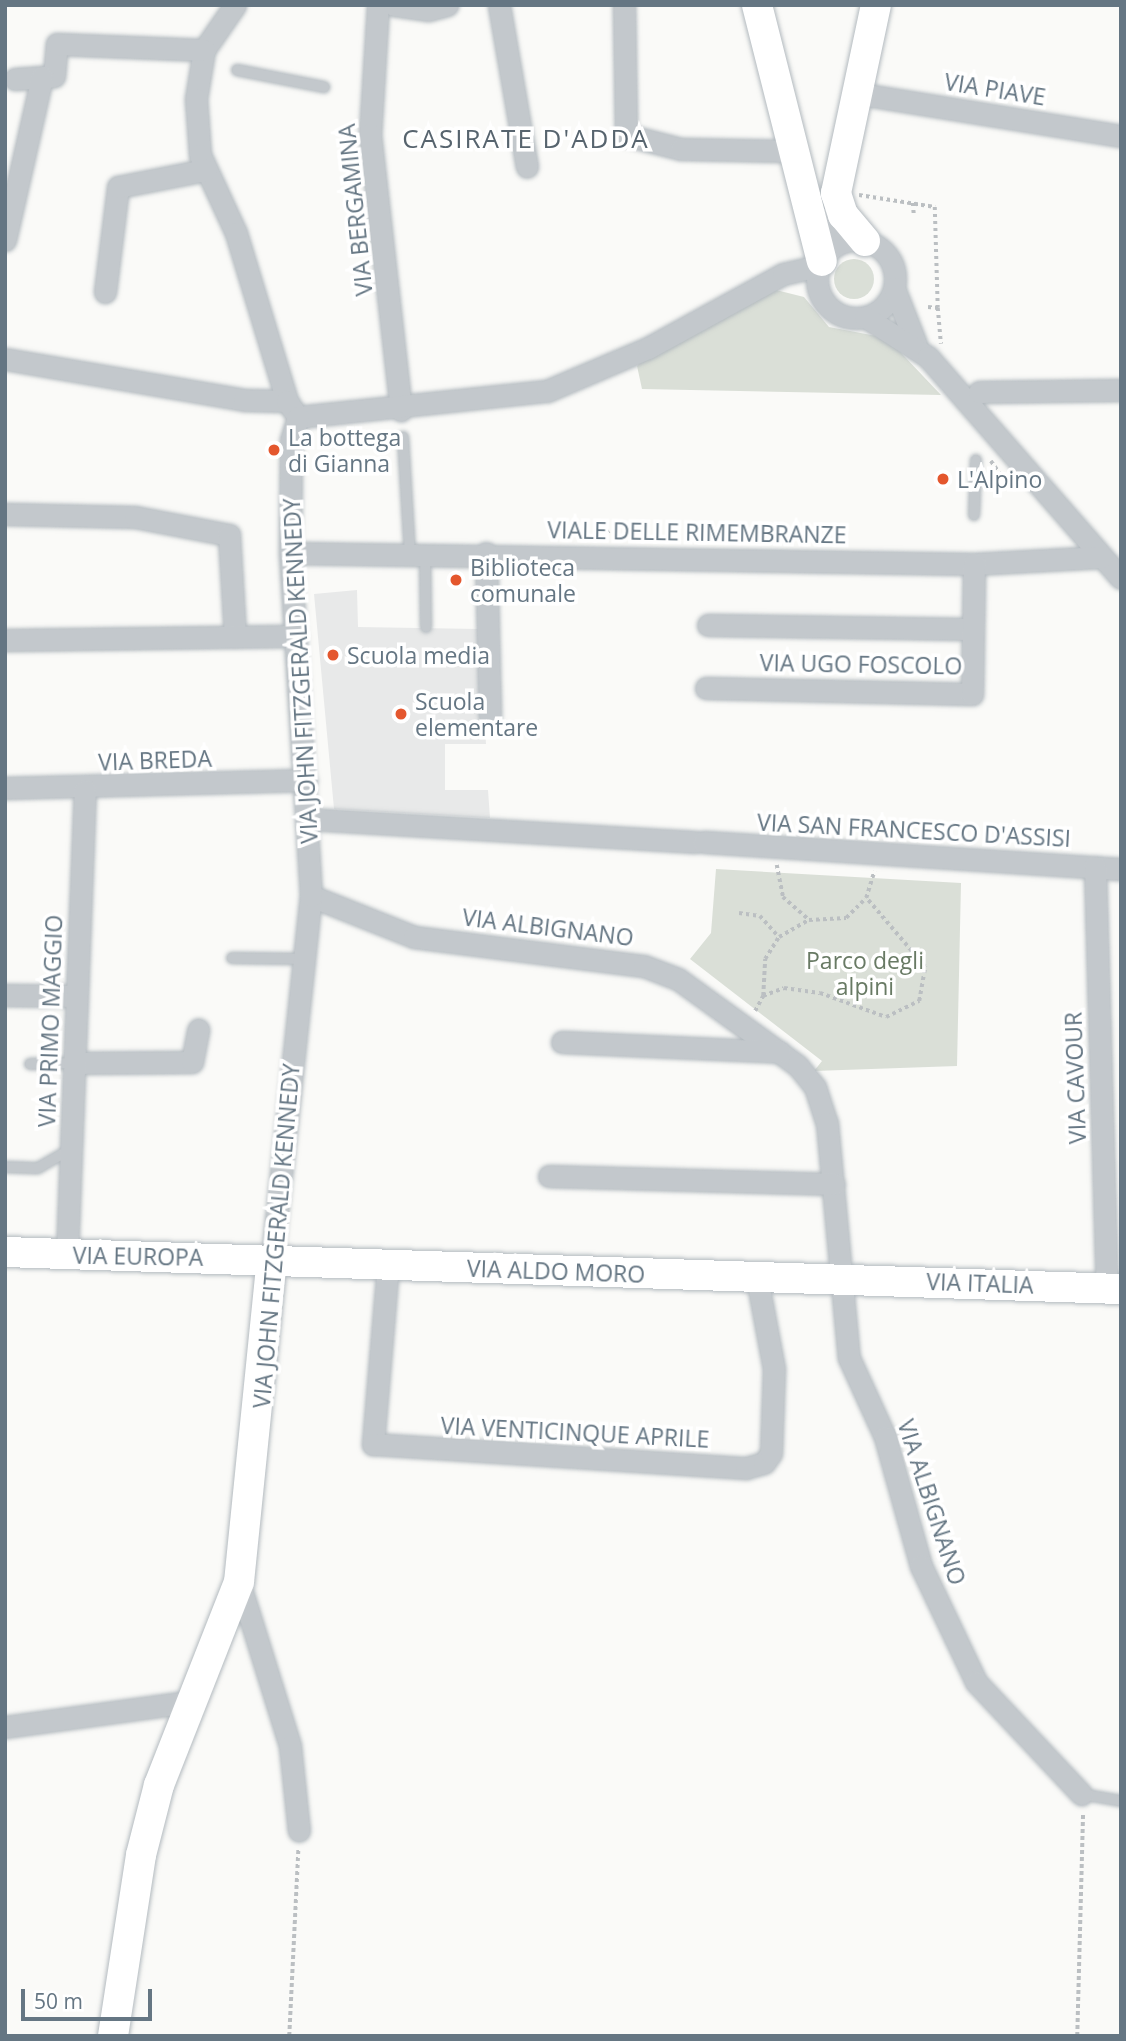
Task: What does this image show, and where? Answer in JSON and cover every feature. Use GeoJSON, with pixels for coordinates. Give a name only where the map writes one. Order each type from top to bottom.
{"type":"FeatureCollection","features":[{"type":"Feature","properties":{"kind":"street"},"geometry":{"type":"LineString","coordinates":[[235,5],[207,55],[196,99],[205,170],[236,233],[292,409]]}},
{"type":"Feature","properties":{"kind":"street","name":"VIA BERGAMINA"},"geometry":{"type":"LineString","coordinates":[[378,5],[370,134],[401,410]]}},
{"type":"Feature","properties":{"kind":"street"},"geometry":{"type":"LineString","coordinates":[[394,5],[447,5]]}},
{"type":"Feature","properties":{"kind":"street"},"geometry":{"type":"LineString","coordinates":[[499,5],[527,167]]}},
{"type":"Feature","properties":{"kind":"street"},"geometry":{"type":"LineString","coordinates":[[624,5],[626,135],[681,149],[789,151]]}},
{"type":"Feature","properties":{"kind":"street"},"geometry":{"type":"LineString","coordinates":[[757,5],[789,151],[820,263],[818,290]]}},
{"type":"Feature","properties":{"kind":"street"},"geometry":{"type":"LineString","coordinates":[[859,241],[849,225],[836,192],[861,94],[876,5]]}},
{"type":"Feature","properties":{"kind":"street"},"geometry":{"type":"LineString","coordinates":[[15,79],[54,76],[57,44],[207,55]]}},
{"type":"Feature","properties":{"kind":"street"},"geometry":{"type":"LineString","coordinates":[[5,240],[42,76]]}},
{"type":"Feature","properties":{"kind":"street","name":"VIA PIAVE"},"geometry":{"type":"LineString","coordinates":[[861,94],[1121,136]]}},
{"type":"Feature","properties":{"kind":"street"},"geometry":{"type":"LineString","coordinates":[[106,292],[118,187],[205,170]]}},
{"type":"Feature","properties":{"kind":"street"},"geometry":{"type":"LineString","coordinates":[[806,209],[886,254],[894,288],[919,348],[1121,578]]}},
{"type":"Feature","properties":{"kind":"street"},"geometry":{"type":"LineString","coordinates":[[5,359],[292,409],[401,410],[547,391],[649,348],[775,279],[820,263],[859,241]]}},
{"type":"Feature","properties":{"kind":"street"},"geometry":{"type":"LineString","coordinates":[[775,279],[818,290],[836,313],[865,317],[919,348]]}},
{"type":"Feature","properties":{"kind":"street"},"geometry":{"type":"LineString","coordinates":[[865,317],[884,307],[894,288]]}},
{"type":"Feature","properties":{"kind":"street"},"geometry":{"type":"LineString","coordinates":[[979,392],[1121,390]]}},
{"type":"Feature","properties":{"kind":"street","name":"VIA JOHN FITZGERALD KENNEDY"},"geometry":{"type":"LineString","coordinates":[[113,2036],[141,1855],[159,1785],[195,1701],[239,1582],[311,897],[306,780],[290,553],[292,409]]}},
{"type":"Feature","properties":{"kind":"street"},"geometry":{"type":"LineString","coordinates":[[5,514],[135,517],[229,535],[235,637]]}},
{"type":"Feature","properties":{"kind":"street","name":"VIALE DELLE RIMEMBRANZE"},"geometry":{"type":"LineString","coordinates":[[290,553],[486,553],[974,564],[1102,557]]}},
{"type":"Feature","properties":{"kind":"street"},"geometry":{"type":"LineString","coordinates":[[486,553],[490,716]]}},
{"type":"Feature","properties":{"kind":"street","name":"VIA UGO FOSCOLO"},"geometry":{"type":"LineString","coordinates":[[706,688],[972,694],[974,564]]}},
{"type":"Feature","properties":{"kind":"street"},"geometry":{"type":"LineString","coordinates":[[708,625],[973,629]]}},
{"type":"Feature","properties":{"kind":"street"},"geometry":{"type":"LineString","coordinates":[[5,640],[296,636]]}},
{"type":"Feature","properties":{"kind":"street","name":"VIA BREDA"},"geometry":{"type":"LineString","coordinates":[[5,788],[85,790],[306,780]]}},
{"type":"Feature","properties":{"kind":"street","name":"VIA PRIMO MAGGIO"},"geometry":{"type":"LineString","coordinates":[[67,1254],[85,790]]}},
{"type":"Feature","properties":{"kind":"street","name":"VIA SAN FRANCESCO D'ASSISI"},"geometry":{"type":"LineString","coordinates":[[308,819],[1121,869]]}},
{"type":"Feature","properties":{"kind":"street","name":"VIA CAVOUR"},"geometry":{"type":"LineString","coordinates":[[1095,867],[1114,1289]]}},
{"type":"Feature","properties":{"kind":"street","name":"VIA ALBIGNANO"},"geometry":{"type":"LineString","coordinates":[[311,897],[414,937],[644,966],[678,979],[747,1027],[780,1052],[816,1087],[834,1184],[849,1358],[885,1437],[921,1566],[976,1682],[1081,1794]]}},
{"type":"Feature","properties":{"kind":"street"},"geometry":{"type":"LineString","coordinates":[[5,995],[77,996]]}},
{"type":"Feature","properties":{"kind":"street"},"geometry":{"type":"LineString","coordinates":[[74,1063],[192,1062],[198,1030]]}},
{"type":"Feature","properties":{"kind":"street"},"geometry":{"type":"LineString","coordinates":[[562,1042],[780,1052]]}},
{"type":"Feature","properties":{"kind":"street"},"geometry":{"type":"LineString","coordinates":[[549,1176],[834,1184]]}},
{"type":"Feature","properties":{"kind":"street","name":"VIA EUROPA"},"geometry":{"type":"LineString","coordinates":[[5,1252],[272,1259]]}},
{"type":"Feature","properties":{"kind":"street","name":"VIA ALDO MORO"},"geometry":{"type":"LineString","coordinates":[[272,1259],[757,1278],[840,1278]]}},
{"type":"Feature","properties":{"kind":"street","name":"VIA VENTICINQUE APRILE"},"geometry":{"type":"LineString","coordinates":[[388,1265],[373,1444],[746,1468],[764,1463],[771,1452],[774,1369],[757,1278]]}},
{"type":"Feature","properties":{"kind":"street","name":"VIA ITALIA"},"geometry":{"type":"LineString","coordinates":[[840,1278],[1114,1289]]}},
{"type":"Feature","properties":{"kind":"street"},"geometry":{"type":"LineString","coordinates":[[239,1582],[290,1746],[299,1831]]}},
{"type":"Feature","properties":{"kind":"street"},"geometry":{"type":"LineString","coordinates":[[5,1727],[195,1701]]}},
{"type":"Feature","properties":{"kind":"lane"},"geometry":{"type":"LineString","coordinates":[[237,70],[324,87]]}},
{"type":"Feature","properties":{"kind":"lane"},"geometry":{"type":"LineString","coordinates":[[403,437],[426,627]]}},
{"type":"Feature","properties":{"kind":"lane"},"geometry":{"type":"LineString","coordinates":[[974,515],[976,460]]}},
{"type":"Feature","properties":{"kind":"lane"},"geometry":{"type":"LineString","coordinates":[[232,958],[304,959]]}},
{"type":"Feature","properties":{"kind":"lane"},"geometry":{"type":"LineString","coordinates":[[30,1064],[74,1063]]}},
{"type":"Feature","properties":{"kind":"lane"},"geometry":{"type":"LineString","coordinates":[[5,1167],[38,1168],[71,1149]]}},
{"type":"Feature","properties":{"kind":"lane"},"geometry":{"type":"LineString","coordinates":[[1081,1794],[1121,1801]]}},
{"type":"Feature","properties":{"kind":"path"},"geometry":{"type":"LineString","coordinates":[[836,192],[934,207],[941,346]]}},
{"type":"Feature","properties":{"kind":"path"},"geometry":{"type":"LineString","coordinates":[[913,203],[914,215]]}},
{"type":"Feature","properties":{"kind":"path"},"geometry":{"type":"LineString","coordinates":[[928,307],[938,308]]}},
{"type":"Feature","properties":{"kind":"path"},"geometry":{"type":"LineString","coordinates":[[776,872],[788,905],[809,920]]}},
{"type":"Feature","properties":{"kind":"path"},"geometry":{"type":"LineString","coordinates":[[747,1027],[763,996],[765,959],[779,937],[809,920],[846,918],[866,898],[873,878]]}},
{"type":"Feature","properties":{"kind":"path"},"geometry":{"type":"LineString","coordinates":[[763,996],[802,989],[886,1017],[913,1008],[926,984],[922,958],[893,935],[866,898]]}},
{"type":"Feature","properties":{"kind":"path"},"geometry":{"type":"LineString","coordinates":[[739,913],[760,916],[779,937]]}},
{"type":"Feature","properties":{"kind":"path"},"geometry":{"type":"LineString","coordinates":[[1077,2036],[1086,1838],[1081,1794]]}},
{"type":"Feature","properties":{"kind":"path"},"geometry":{"type":"LineString","coordinates":[[289,2036],[299,1831]]}},
{"type":"Feature","properties":{"kind":"shaded area"},"geometry":{"type":"Polygon","coordinates":[[[357,590],[358,627],[479,629],[486,744],[445,744],[445,790],[488,790],[490,818],[334,809],[314,594],[357,590]]]}},
{"type":"Feature","properties":{"kind":"green space"},"geometry":{"type":"Polygon","coordinates":[[[854,259],[868,265],[874,279],[868,293],[854,299],[840,293],[834,279],[840,265],[854,259]]]}},
{"type":"Feature","properties":{"kind":"green space"},"geometry":{"type":"Polygon","coordinates":[[[776,290],[804,297],[829,327],[887,338],[941,395],[642,389],[637,366],[643,360],[776,290]]]}},
{"type":"Feature","properties":{"kind":"green space","name":"Parco degli alpini"},"geometry":{"type":"Polygon","coordinates":[[[716,869],[961,883],[957,1066],[814,1071],[822,1061],[690,959],[711,933],[716,869]]]}},
{"type":"Feature","properties":{"kind":"place","name":"La bottega di Gianna"},"geometry":{"type":"Point","coordinates":[274,450]}},
{"type":"Feature","properties":{"kind":"place","name":"L'Alpino"},"geometry":{"type":"Point","coordinates":[943,479]}},
{"type":"Feature","properties":{"kind":"place","name":"Biblioteca comunale"},"geometry":{"type":"Point","coordinates":[456,580]}},
{"type":"Feature","properties":{"kind":"place","name":"Scuola media"},"geometry":{"type":"Point","coordinates":[333,655]}},
{"type":"Feature","properties":{"kind":"place","name":"Scuola elementare"},"geometry":{"type":"Point","coordinates":[401,714]}},
{"type":"Feature","properties":{"kind":"district","name":"CASIRATE D'ADDA"},"geometry":{"type":"Point","coordinates":[526,139]}}]}
